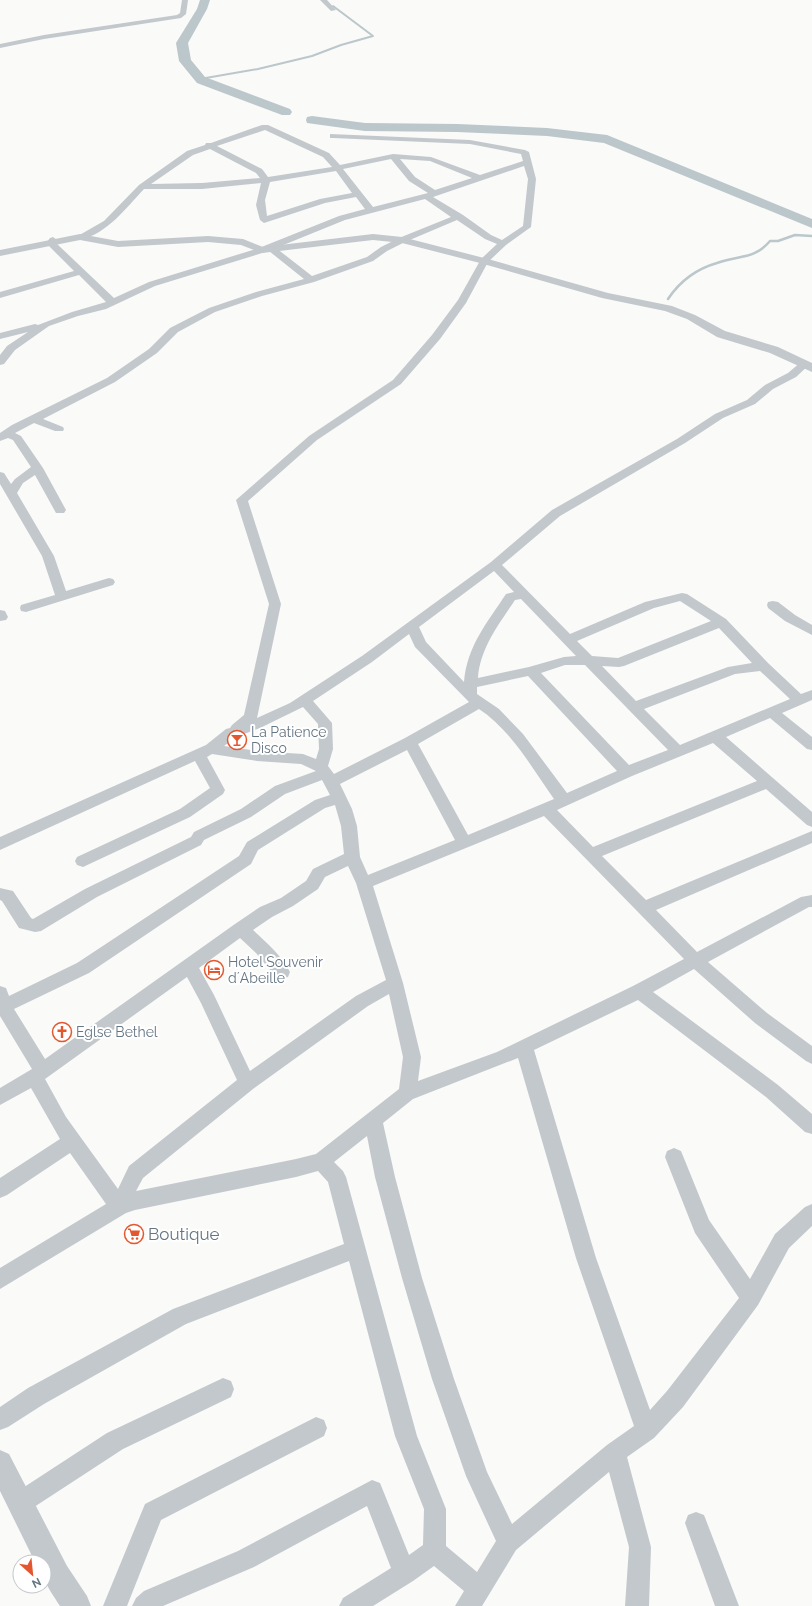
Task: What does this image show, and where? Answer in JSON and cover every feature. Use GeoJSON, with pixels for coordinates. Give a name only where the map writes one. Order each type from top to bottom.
{"type":"FeatureCollection","features":[{"type":"Feature","properties":{"kind":"street"},"geometry":{"type":"LineString","coordinates":[[0,46],[52,36],[179,17],[183,14],[185,0]]}},
{"type":"Feature","properties":{"kind":"street"},"geometry":{"type":"LineString","coordinates":[[323,0],[333,10]]}},
{"type":"Feature","properties":{"kind":"street"},"geometry":{"type":"LineString","coordinates":[[0,254],[80,237],[95,231],[107,223],[142,188],[190,153],[265,128],[326,155],[371,210]]}},
{"type":"Feature","properties":{"kind":"street"},"geometry":{"type":"LineString","coordinates":[[0,844],[204,752],[251,717],[274,604],[242,500],[313,438],[396,382],[436,337],[463,301],[484,261],[503,243],[527,227],[532,179],[525,152],[470,142],[333,136]]}},
{"type":"Feature","properties":{"kind":"street"},"geometry":{"type":"LineString","coordinates":[[209,146],[259,171],[266,180]]}},
{"type":"Feature","properties":{"kind":"street"},"geometry":{"type":"LineString","coordinates":[[142,188],[202,186],[266,180],[338,168],[393,156],[431,159],[481,178]]}},
{"type":"Feature","properties":{"kind":"street"},"geometry":{"type":"LineString","coordinates":[[393,156],[412,179],[430,195],[488,237],[503,243]]}},
{"type":"Feature","properties":{"kind":"street"},"geometry":{"type":"LineString","coordinates":[[0,336],[46,324],[113,303],[158,282],[190,271],[267,249],[342,218],[430,195],[527,162]]}},
{"type":"Feature","properties":{"kind":"street"},"geometry":{"type":"LineString","coordinates":[[266,180],[260,199],[261,212],[264,220],[323,201],[358,194]]}},
{"type":"Feature","properties":{"kind":"street"},"geometry":{"type":"LineString","coordinates":[[4,435],[16,427],[111,380],[153,351],[174,330],[212,310],[259,294],[311,280],[370,259],[384,249],[402,240],[448,220],[460,217]]}},
{"type":"Feature","properties":{"kind":"street"},"geometry":{"type":"LineString","coordinates":[[80,237],[118,244],[208,239],[243,242],[267,249],[311,280]]}},
{"type":"Feature","properties":{"kind":"street"},"geometry":{"type":"LineString","coordinates":[[267,249],[372,237],[402,240],[484,261],[606,296],[668,308],[691,317],[721,334],[774,350],[808,366]]}},
{"type":"Feature","properties":{"kind":"street"},"geometry":{"type":"LineString","coordinates":[[52,242],[80,272],[113,303]]}},
{"type":"Feature","properties":{"kind":"street"},"geometry":{"type":"LineString","coordinates":[[0,295],[80,272]]}},
{"type":"Feature","properties":{"kind":"street"},"geometry":{"type":"LineString","coordinates":[[0,362],[11,348],[46,324]]}},
{"type":"Feature","properties":{"kind":"street"},"geometry":{"type":"LineString","coordinates":[[231,732],[255,725],[305,700],[367,659],[495,565],[556,512],[681,441],[719,416],[751,402],[769,387],[808,366]]}},
{"type":"Feature","properties":{"kind":"street"},"geometry":{"type":"LineString","coordinates":[[34,419],[59,429]]}},
{"type":"Feature","properties":{"kind":"street"},"geometry":{"type":"LineString","coordinates":[[4,435],[17,438],[37,468],[60,510]]}},
{"type":"Feature","properties":{"kind":"street"},"geometry":{"type":"LineString","coordinates":[[11,493],[19,481],[37,468]]}},
{"type":"Feature","properties":{"kind":"street"},"geometry":{"type":"LineString","coordinates":[[0,475],[48,556],[62,597]]}},
{"type":"Feature","properties":{"kind":"street"},"geometry":{"type":"LineString","coordinates":[[495,565],[678,752]]}},
{"type":"Feature","properties":{"kind":"street"},"geometry":{"type":"LineString","coordinates":[[26,608],[109,582]]}},
{"type":"Feature","properties":{"kind":"street"},"geometry":{"type":"LineString","coordinates":[[474,694],[472,666],[482,640],[511,598],[524,594]]}},
{"type":"Feature","properties":{"kind":"street"},"geometry":{"type":"LineString","coordinates":[[568,640],[602,627],[650,605],[682,597],[721,622],[763,666],[806,698]]}},
{"type":"Feature","properties":{"kind":"street"},"geometry":{"type":"LineString","coordinates":[[773,605],[790,618],[812,631]]}},
{"type":"Feature","properties":{"kind":"street"},"geometry":{"type":"LineString","coordinates":[[0,894],[7,894],[25,923],[35,926],[91,892],[196,841],[199,836],[246,814],[280,790],[410,742],[474,694],[531,671],[564,661],[588,660],[619,663],[721,622]]}},
{"type":"Feature","properties":{"kind":"street"},"geometry":{"type":"LineString","coordinates":[[412,626],[420,644],[494,712],[518,738],[564,801]]}},
{"type":"Feature","properties":{"kind":"street"},"geometry":{"type":"LineString","coordinates":[[634,708],[733,670],[763,666]]}},
{"type":"Feature","properties":{"kind":"street"},"geometry":{"type":"LineString","coordinates":[[531,671],[627,772]]}},
{"type":"Feature","properties":{"kind":"street"},"geometry":{"type":"LineString","coordinates":[[364,883],[546,809],[627,772],[806,698]]}},
{"type":"Feature","properties":{"kind":"street"},"geometry":{"type":"LineString","coordinates":[[305,700],[325,723],[326,774],[344,809],[352,857],[364,883],[395,983],[412,1057],[407,1093]]}},
{"type":"Feature","properties":{"kind":"street"},"geometry":{"type":"LineString","coordinates":[[772,712],[812,745]]}},
{"type":"Feature","properties":{"kind":"street"},"geometry":{"type":"LineString","coordinates":[[715,736],[812,821]]}},
{"type":"Feature","properties":{"kind":"street"},"geometry":{"type":"LineString","coordinates":[[410,742],[464,842]]}},
{"type":"Feature","properties":{"kind":"street"},"geometry":{"type":"LineString","coordinates":[[204,752],[303,759],[326,774]]}},
{"type":"Feature","properties":{"kind":"street"},"geometry":{"type":"LineString","coordinates":[[83,862],[185,813],[218,790],[204,752]]}},
{"type":"Feature","properties":{"kind":"street"},"geometry":{"type":"LineString","coordinates":[[591,854],[768,782]]}},
{"type":"Feature","properties":{"kind":"street"},"geometry":{"type":"LineString","coordinates":[[119,1207],[58,1123],[38,1073],[1,1003],[82,968],[245,860],[252,846],[320,804],[339,798]]}},
{"type":"Feature","properties":{"kind":"street"},"geometry":{"type":"LineString","coordinates":[[546,809],[695,960],[761,1018],[812,1056]]}},
{"type":"Feature","properties":{"kind":"street"},"geometry":{"type":"LineString","coordinates":[[185,813],[199,836]]}},
{"type":"Feature","properties":{"kind":"street"},"geometry":{"type":"LineString","coordinates":[[644,908],[812,837]]}},
{"type":"Feature","properties":{"kind":"street"},"geometry":{"type":"LineString","coordinates":[[0,1097],[38,1073],[241,928],[266,912],[287,902],[312,885],[319,873],[352,857]]}},
{"type":"Feature","properties":{"kind":"street"},"geometry":{"type":"LineString","coordinates":[[0,1280],[119,1207],[134,1200],[296,1168],[321,1161],[407,1093],[503,1057],[639,991],[807,901],[812,901]]}},
{"type":"Feature","properties":{"kind":"street"},"geometry":{"type":"LineString","coordinates":[[241,928],[262,948],[282,972]]}},
{"type":"Feature","properties":{"kind":"street"},"geometry":{"type":"LineString","coordinates":[[189,966],[208,1000],[247,1083]]}},
{"type":"Feature","properties":{"kind":"street"},"geometry":{"type":"LineString","coordinates":[[119,1207],[136,1172],[247,1083],[362,1001],[395,983]]}},
{"type":"Feature","properties":{"kind":"street"},"geometry":{"type":"LineString","coordinates":[[639,991],[772,1092],[812,1126]]}},
{"type":"Feature","properties":{"kind":"street"},"geometry":{"type":"LineString","coordinates":[[524,1047],[586,1258],[646,1430]]}},
{"type":"Feature","properties":{"kind":"street"},"geometry":{"type":"LineString","coordinates":[[373,1120],[385,1176],[410,1271],[443,1379],[477,1476],[508,1542]]}},
{"type":"Feature","properties":{"kind":"street"},"geometry":{"type":"LineString","coordinates":[[0,1189],[72,1141]]}},
{"type":"Feature","properties":{"kind":"street"},"geometry":{"type":"LineString","coordinates":[[674,1157],[702,1226],[751,1298]]}},
{"type":"Feature","properties":{"kind":"street"},"geometry":{"type":"LineString","coordinates":[[321,1161],[336,1177],[406,1436],[435,1509],[434,1551],[473,1598],[508,1542],[615,1453],[646,1430],[675,1399],[751,1298],[782,1241],[812,1213]]}},
{"type":"Feature","properties":{"kind":"street"},"geometry":{"type":"LineString","coordinates":[[0,1419],[36,1396],[180,1316],[356,1249]]}},
{"type":"Feature","properties":{"kind":"street"},"geometry":{"type":"LineString","coordinates":[[20,1503],[115,1441],[223,1390]]}},
{"type":"Feature","properties":{"kind":"street"},"geometry":{"type":"LineString","coordinates":[[115,1606],[153,1512],[316,1428]]}},
{"type":"Feature","properties":{"kind":"street"},"geometry":{"type":"LineString","coordinates":[[615,1453],[640,1547],[637,1606]]}},
{"type":"Feature","properties":{"kind":"street"},"geometry":{"type":"LineString","coordinates":[[0,1463],[57,1576],[77,1606]]}},
{"type":"Feature","properties":{"kind":"street"},"geometry":{"type":"LineString","coordinates":[[144,1606],[152,1599],[246,1559],[372,1491],[405,1573]]}},
{"type":"Feature","properties":{"kind":"street"},"geometry":{"type":"LineString","coordinates":[[696,1523],[724,1592],[727,1606]]}},
{"type":"Feature","properties":{"kind":"street"},"geometry":{"type":"LineString","coordinates":[[351,1606],[405,1573],[434,1551]]}},
{"type":"Feature","properties":{"kind":"waterway"},"geometry":{"type":"LineString","coordinates":[[205,0],[202,9],[182,43],[185,61],[201,80],[286,112]]}},
{"type":"Feature","properties":{"kind":"waterway"},"geometry":{"type":"LineString","coordinates":[[200,79],[258,69],[312,56],[341,45],[373,36],[333,6]]}},
{"type":"Feature","properties":{"kind":"waterway"},"geometry":{"type":"LineString","coordinates":[[312,120],[365,127],[457,128],[547,132],[607,139],[812,224]]}},
{"type":"Feature","properties":{"kind":"waterway"},"geometry":{"type":"LineString","coordinates":[[668,299],[683,281],[695,272],[709,266],[752,254],[764,247],[770,241],[778,241],[795,235],[812,236]]}},
{"type":"Feature","properties":{"kind":"place","name":"La Patience Disco"},"geometry":{"type":"Point","coordinates":[237,740]}},
{"type":"Feature","properties":{"kind":"place","name":"Hotel Souvenir d´Abeille"},"geometry":{"type":"Point","coordinates":[214,970]}},
{"type":"Feature","properties":{"kind":"place","name":"Eglse Bethel"},"geometry":{"type":"Point","coordinates":[62,1032]}},
{"type":"Feature","properties":{"kind":"place","name":"Boutique"},"geometry":{"type":"Point","coordinates":[134,1234]}}]}
